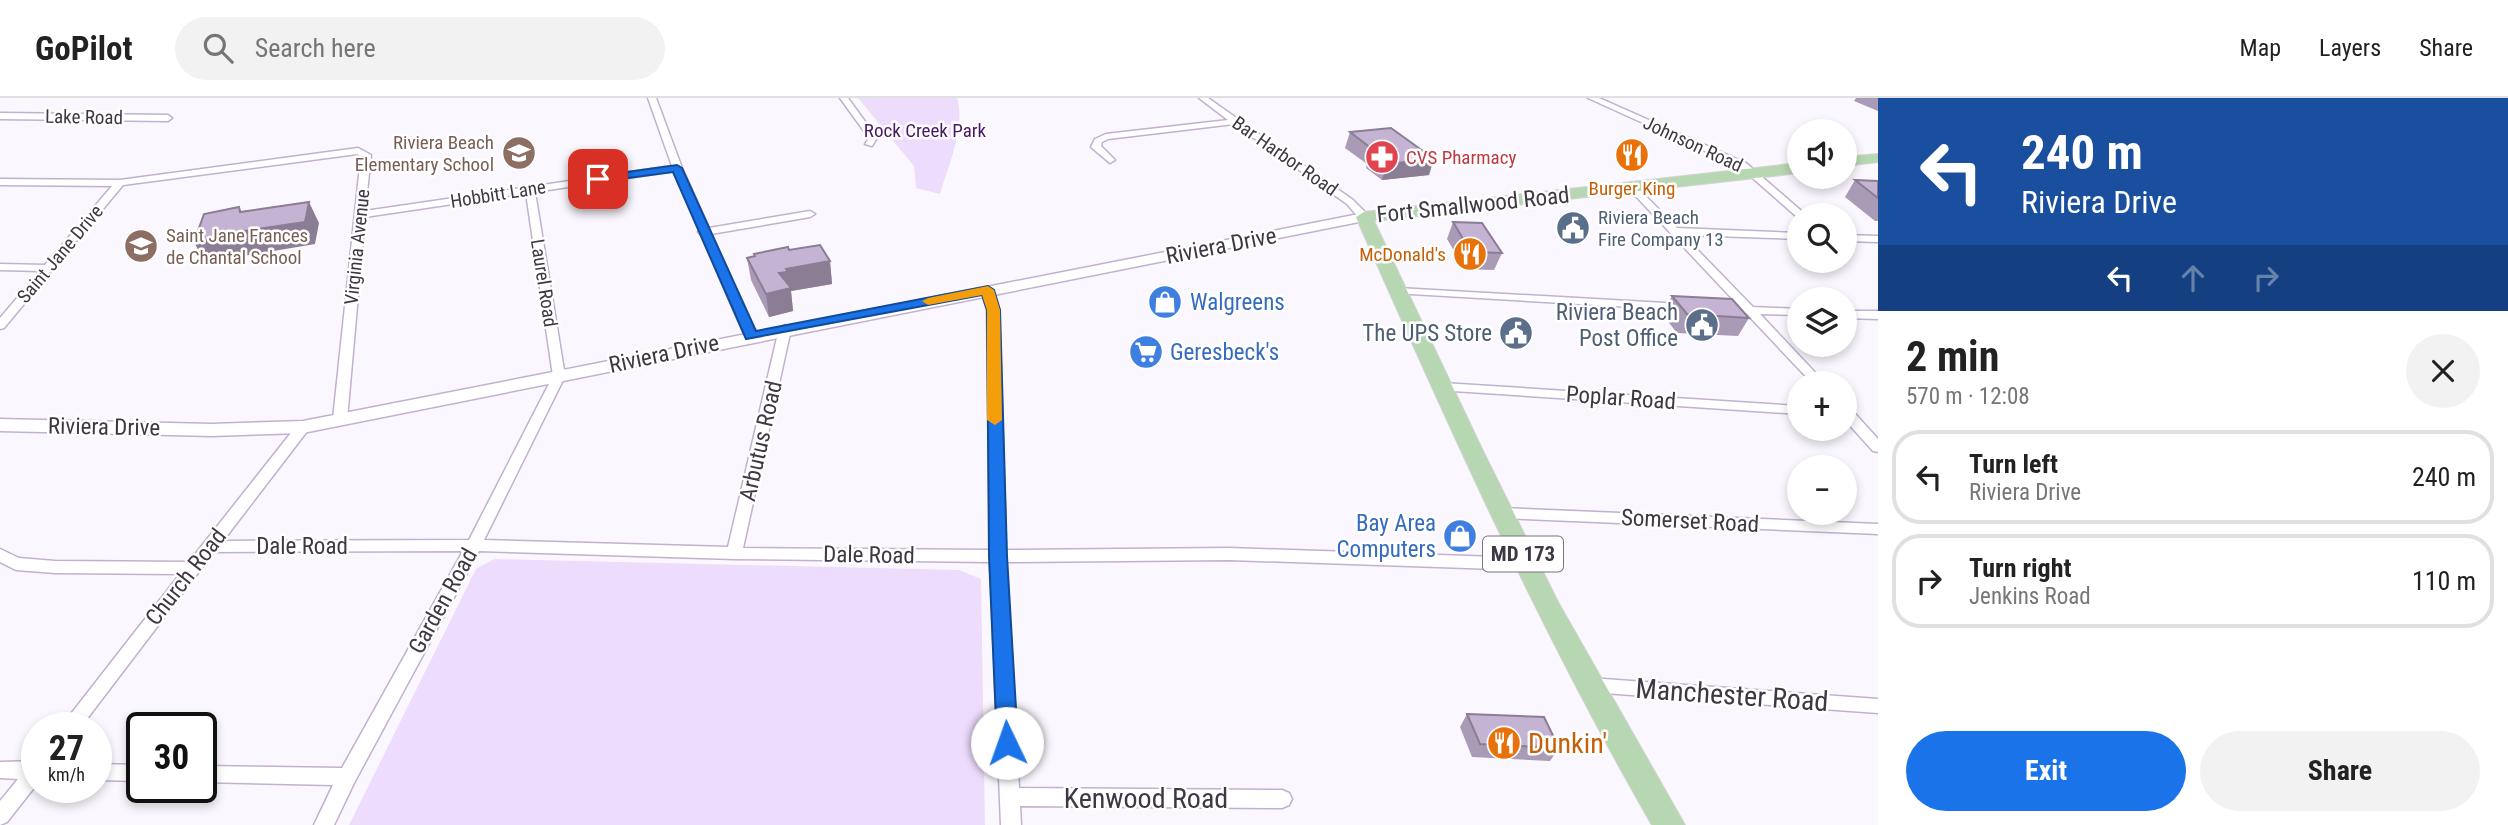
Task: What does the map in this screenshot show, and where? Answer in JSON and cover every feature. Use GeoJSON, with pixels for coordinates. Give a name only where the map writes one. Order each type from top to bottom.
{"type":"FeatureCollection","features":[{"type":"Feature","properties":{"kind":"main road"},"geometry":{"type":"LineString","coordinates":[[1857,161],[1876,159]]}},
{"type":"Feature","properties":{"kind":"main road","name":"Fort Smallwood Road"},"geometry":{"type":"LineString","coordinates":[[1669,825],[1586,685],[1502,513],[1364,217],[1787,171]]}},
{"type":"Feature","properties":{"kind":"street"},"geometry":{"type":"LineString","coordinates":[[652,98],[703,232],[751,336]]}},
{"type":"Feature","properties":{"kind":"street"},"geometry":{"type":"LineString","coordinates":[[844,98],[870,131],[873,138],[869,144]]}},
{"type":"Feature","properties":{"kind":"street","name":"Bar Harbor Road"},"geometry":{"type":"LineString","coordinates":[[1203,98],[1350,202],[1364,217]]}},
{"type":"Feature","properties":{"kind":"street","name":"Johnson Road"},"geometry":{"type":"LineString","coordinates":[[1592,98],[1743,165],[1788,203]]}},
{"type":"Feature","properties":{"kind":"street","name":"Lake Road"},"geometry":{"type":"LineString","coordinates":[[0,116],[168,118]]}},
{"type":"Feature","properties":{"kind":"street"},"geometry":{"type":"LineString","coordinates":[[1110,160],[1096,147],[1098,141],[1106,137],[1237,121]]}},
{"type":"Feature","properties":{"kind":"street","name":"Virginia Avenue"},"geometry":{"type":"LineString","coordinates":[[120,183],[358,151],[366,155],[340,419]]}},
{"type":"Feature","properties":{"kind":"street","name":"Hobbitt Lane"},"geometry":{"type":"LineString","coordinates":[[361,215],[677,168]]}},
{"type":"Feature","properties":{"kind":"street"},"geometry":{"type":"LineString","coordinates":[[0,182],[120,183]]}},
{"type":"Feature","properties":{"kind":"street","name":"Saint Jane Drive"},"geometry":{"type":"LineString","coordinates":[[0,324],[120,183]]}},
{"type":"Feature","properties":{"kind":"street"},"geometry":{"type":"LineString","coordinates":[[1633,188],[1808,371]]}},
{"type":"Feature","properties":{"kind":"street","name":"Laurel Road"},"geometry":{"type":"LineString","coordinates":[[530,189],[559,376]]}},
{"type":"Feature","properties":{"kind":"street"},"geometry":{"type":"LineString","coordinates":[[703,232],[810,214]]}},
{"type":"Feature","properties":{"kind":"street","name":"Riviera Drive"},"geometry":{"type":"LineString","coordinates":[[0,425],[212,430],[303,427],[785,329],[1364,217]]}},
{"type":"Feature","properties":{"kind":"street"},"geometry":{"type":"LineString","coordinates":[[1672,231],[1787,236]]}},
{"type":"Feature","properties":{"kind":"street"},"geometry":{"type":"LineString","coordinates":[[1857,238],[1878,239]]}},
{"type":"Feature","properties":{"kind":"street"},"geometry":{"type":"LineString","coordinates":[[0,267],[49,268]]}},
{"type":"Feature","properties":{"kind":"street"},"geometry":{"type":"LineString","coordinates":[[988,290],[993,310],[998,556],[1011,825]]}},
{"type":"Feature","properties":{"kind":"street"},"geometry":{"type":"LineString","coordinates":[[1398,291],[1787,312]]}},
{"type":"Feature","properties":{"kind":"street"},"geometry":{"type":"LineString","coordinates":[[1857,314],[1878,315]]}},
{"type":"Feature","properties":{"kind":"street","name":"Arbutus Road"},"geometry":{"type":"LineString","coordinates":[[734,553],[785,329]]}},
{"type":"Feature","properties":{"kind":"street","name":"Garden Road"},"geometry":{"type":"LineString","coordinates":[[324,825],[347,777],[474,545],[559,376]]}},
{"type":"Feature","properties":{"kind":"street","name":"Poplar Road"},"geometry":{"type":"LineString","coordinates":[[1443,387],[1787,409]]}},
{"type":"Feature","properties":{"kind":"street"},"geometry":{"type":"LineString","coordinates":[[1857,425],[1878,448]]}},
{"type":"Feature","properties":{"kind":"street","name":"Church Road"},"geometry":{"type":"LineString","coordinates":[[81,712],[303,427]]}},
{"type":"Feature","properties":{"kind":"street","name":"Somerset Road"},"geometry":{"type":"LineString","coordinates":[[1502,513],[1878,529]]}},
{"type":"Feature","properties":{"kind":"street","name":"Dale Road"},"geometry":{"type":"LineString","coordinates":[[209,547],[474,545],[734,553],[998,556],[1229,554],[1528,565]]}},
{"type":"Feature","properties":{"kind":"street"},"geometry":{"type":"LineString","coordinates":[[0,555],[16,564],[55,567],[192,568]]}},
{"type":"Feature","properties":{"kind":"street","name":"Manchester Road"},"geometry":{"type":"LineString","coordinates":[[1586,685],[1878,706]]}},
{"type":"Feature","properties":{"kind":"street"},"geometry":{"type":"LineString","coordinates":[[0,770],[21,771]]}},
{"type":"Feature","properties":{"kind":"street"},"geometry":{"type":"LineString","coordinates":[[217,774],[347,777]]}},
{"type":"Feature","properties":{"kind":"street"},"geometry":{"type":"LineString","coordinates":[[0,817],[21,790]]}},
{"type":"Feature","properties":{"kind":"street","name":"Kenwood Road"},"geometry":{"type":"LineString","coordinates":[[1010,797],[1282,799]]}},
{"type":"Feature","properties":{"kind":"green space","name":"Rock Creek Park"},"geometry":{"type":"Polygon","coordinates":[[[858,98],[957,98],[958,134],[940,194],[916,188],[914,166],[858,98]]]}},
{"type":"Feature","properties":{"kind":"green space"},"geometry":{"type":"Polygon","coordinates":[[[494,559],[959,570],[981,579],[985,825],[349,825],[476,569],[494,559]]]}},
{"type":"Feature","properties":{"kind":"building"},"geometry":{"type":"Polygon","coordinates":[[[1391,128],[1434,159],[1387,164],[1350,132],[1391,128]]]}},
{"type":"Feature","properties":{"kind":"building"},"geometry":{"type":"Polygon","coordinates":[[[1857,180],[1878,181],[1878,198],[1857,182],[1857,180]]]}},
{"type":"Feature","properties":{"kind":"building"},"geometry":{"type":"Polygon","coordinates":[[[309,202],[305,222],[231,233],[229,241],[211,244],[212,239],[194,242],[204,214],[239,207],[240,212],[309,202]]]}},
{"type":"Feature","properties":{"kind":"building"},"geometry":{"type":"Polygon","coordinates":[[[1453,222],[1482,223],[1502,253],[1471,252],[1453,222]]]}},
{"type":"Feature","properties":{"kind":"building"},"geometry":{"type":"Polygon","coordinates":[[[820,245],[830,261],[786,269],[788,272],[779,273],[791,288],[766,294],[747,258],[788,247],[789,250],[820,245]]]}},
{"type":"Feature","properties":{"kind":"building"},"geometry":{"type":"Polygon","coordinates":[[[1672,296],[1732,299],[1749,318],[1687,314],[1672,296]]]}},
{"type":"Feature","properties":{"kind":"building"},"geometry":{"type":"Polygon","coordinates":[[[1467,714],[1544,717],[1559,748],[1480,744],[1467,714]]]}},
{"type":"Feature","properties":{"kind":"slow traffic"},"geometry":{"type":"LineString","coordinates":[[928,301],[988,290],[993,310],[995,420]]}},
{"type":"Feature","properties":{"kind":"place","name":"Riviera Beach Elementary School"},"geometry":{"type":"Point","coordinates":[519,153]}},
{"type":"Feature","properties":{"kind":"place","name":"Burger King"},"geometry":{"type":"Point","coordinates":[1632,155]}},
{"type":"Feature","properties":{"kind":"place","name":"CVS Pharmacy"},"geometry":{"type":"Point","coordinates":[1382,157]}},
{"type":"Feature","properties":{"kind":"place","name":"Riviera Beach Fire Company 13"},"geometry":{"type":"Point","coordinates":[1573,228]}},
{"type":"Feature","properties":{"kind":"place","name":"Saint Jane Frances de Chantal School"},"geometry":{"type":"Point","coordinates":[141,246]}},
{"type":"Feature","properties":{"kind":"place","name":"McDonald's"},"geometry":{"type":"Point","coordinates":[1470,254]}},
{"type":"Feature","properties":{"kind":"place","name":"Walgreens"},"geometry":{"type":"Point","coordinates":[1165,302]}},
{"type":"Feature","properties":{"kind":"place","name":"Riviera Beach Post Office"},"geometry":{"type":"Point","coordinates":[1702,325]}},
{"type":"Feature","properties":{"kind":"place","name":"The UPS Store"},"geometry":{"type":"Point","coordinates":[1516,333]}},
{"type":"Feature","properties":{"kind":"place","name":"Geresbeck's"},"geometry":{"type":"Point","coordinates":[1146,352]}},
{"type":"Feature","properties":{"kind":"place","name":"Bay Area Computers"},"geometry":{"type":"Point","coordinates":[1460,536]}},
{"type":"Feature","properties":{"kind":"place","name":"Dunkin'"},"geometry":{"type":"Point","coordinates":[1504,743]}},
{"type":"Feature","properties":{"kind":"route"},"geometry":{"type":"LineString","coordinates":[[598,179],[677,168],[751,336],[988,290],[993,310],[998,556],[1007,743]]}}]}
